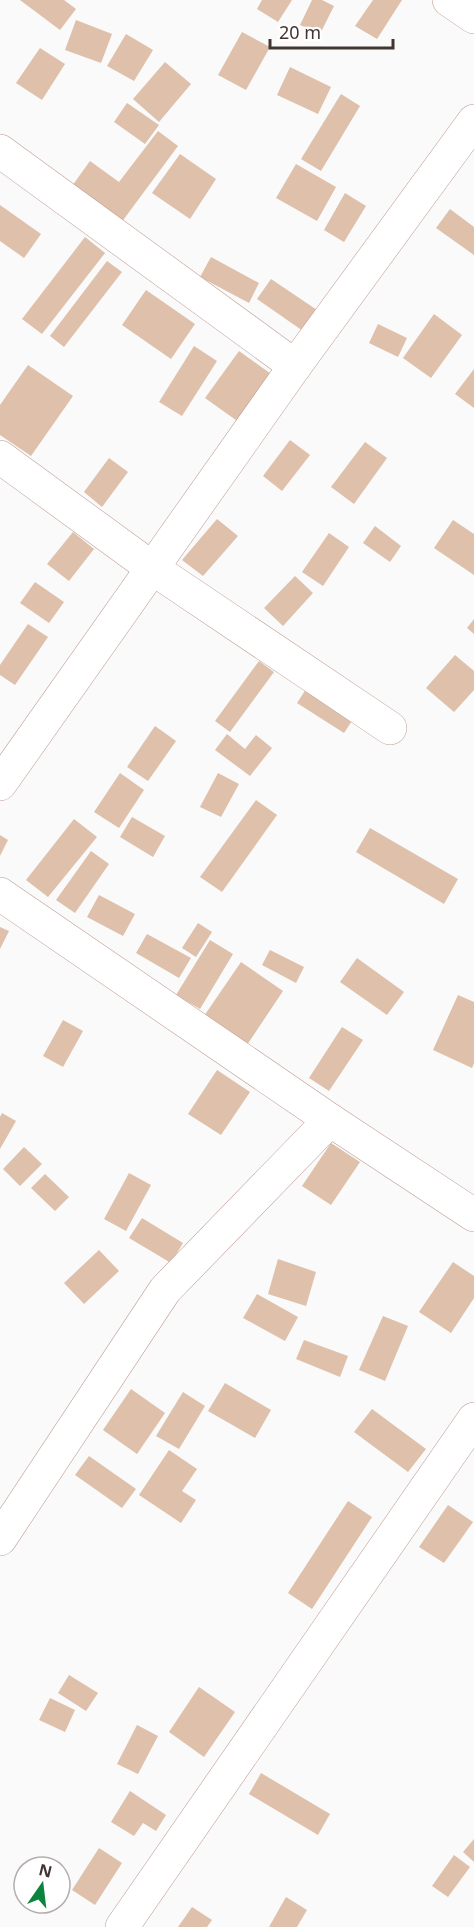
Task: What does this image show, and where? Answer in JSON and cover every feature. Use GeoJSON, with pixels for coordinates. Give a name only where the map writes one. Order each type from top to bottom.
{"type":"FeatureCollection","features":[{"type":"Feature","properties":{"kind":"street"},"geometry":{"type":"LineString","coordinates":[[449,0],[474,17]]}},
{"type":"Feature","properties":{"kind":"street"},"geometry":{"type":"LineString","coordinates":[[0,784],[295,366],[474,121]]}},
{"type":"Feature","properties":{"kind":"street"},"geometry":{"type":"LineString","coordinates":[[0,151],[295,366]]}},
{"type":"Feature","properties":{"kind":"street"},"geometry":{"type":"LineString","coordinates":[[0,457],[152,568],[390,728]]}},
{"type":"Feature","properties":{"kind":"street"},"geometry":{"type":"LineString","coordinates":[[0,894],[330,1120],[474,1215]]}},
{"type":"Feature","properties":{"kind":"street"},"geometry":{"type":"LineString","coordinates":[[0,1539],[165,1290],[330,1120]]}},
{"type":"Feature","properties":{"kind":"street"},"geometry":{"type":"LineString","coordinates":[[122,1927],[474,1419]]}},
{"type":"Feature","properties":{"kind":"building"},"geometry":{"type":"Polygon","coordinates":[[[20,0],[64,0],[76,9],[60,30],[20,0]]]}},
{"type":"Feature","properties":{"kind":"building"},"geometry":{"type":"Polygon","coordinates":[[[262,0],[292,0],[278,22],[257,9],[262,0]]]}},
{"type":"Feature","properties":{"kind":"building"},"geometry":{"type":"Polygon","coordinates":[[[312,0],[322,0],[334,6],[320,34],[300,25],[312,0]]]}},
{"type":"Feature","properties":{"kind":"building"},"geometry":{"type":"Polygon","coordinates":[[[373,0],[402,0],[377,39],[355,26],[373,0]]]}},
{"type":"Feature","properties":{"kind":"building"},"geometry":{"type":"Polygon","coordinates":[[[76,20],[112,34],[101,63],[65,50],[76,20]]]}},
{"type":"Feature","properties":{"kind":"building"},"geometry":{"type":"Polygon","coordinates":[[[242,32],[270,47],[246,90],[218,75],[242,32]]]}},
{"type":"Feature","properties":{"kind":"building"},"geometry":{"type":"Polygon","coordinates":[[[126,34],[153,50],[134,81],[107,66],[126,34]]]}},
{"type":"Feature","properties":{"kind":"building"},"geometry":{"type":"Polygon","coordinates":[[[40,48],[65,64],[42,100],[16,83],[40,48]]]}},
{"type":"Feature","properties":{"kind":"building"},"geometry":{"type":"Polygon","coordinates":[[[165,62],[191,84],[159,122],[133,99],[165,62]]]}},
{"type":"Feature","properties":{"kind":"building"},"geometry":{"type":"Polygon","coordinates":[[[290,67],[331,87],[318,114],[277,95],[290,67]]]}},
{"type":"Feature","properties":{"kind":"building"},"geometry":{"type":"Polygon","coordinates":[[[341,94],[360,106],[321,171],[301,159],[341,94]]]}},
{"type":"Feature","properties":{"kind":"building"},"geometry":{"type":"Polygon","coordinates":[[[127,103],[159,125],[145,144],[114,122],[127,103]]]}},
{"type":"Feature","properties":{"kind":"building"},"geometry":{"type":"Polygon","coordinates":[[[158,131],[178,146],[121,223],[72,186],[90,161],[119,182],[158,131]]]}},
{"type":"Feature","properties":{"kind":"building"},"geometry":{"type":"Polygon","coordinates":[[[180,154],[216,179],[190,219],[152,193],[180,154]]]}},
{"type":"Feature","properties":{"kind":"building"},"geometry":{"type":"Polygon","coordinates":[[[296,164],[336,187],[317,221],[276,198],[296,164]]]}},
{"type":"Feature","properties":{"kind":"building"},"geometry":{"type":"Polygon","coordinates":[[[345,193],[366,206],[344,242],[324,230],[345,193]]]}},
{"type":"Feature","properties":{"kind":"building"},"geometry":{"type":"Polygon","coordinates":[[[0,205],[41,234],[24,258],[0,241],[0,205]]]}},
{"type":"Feature","properties":{"kind":"building"},"geometry":{"type":"Polygon","coordinates":[[[450,209],[474,227],[474,255],[436,228],[450,209]]]}},
{"type":"Feature","properties":{"kind":"building"},"geometry":{"type":"Polygon","coordinates":[[[85,237],[105,253],[42,334],[22,319],[85,237]]]}},
{"type":"Feature","properties":{"kind":"building"},"geometry":{"type":"Polygon","coordinates":[[[211,257],[259,283],[249,303],[200,277],[211,257]]]}},
{"type":"Feature","properties":{"kind":"building"},"geometry":{"type":"Polygon","coordinates":[[[107,261],[122,272],[64,347],[50,336],[107,261]]]}},
{"type":"Feature","properties":{"kind":"building"},"geometry":{"type":"Polygon","coordinates":[[[271,279],[317,310],[303,331],[257,299],[271,279]]]}},
{"type":"Feature","properties":{"kind":"building"},"geometry":{"type":"Polygon","coordinates":[[[146,290],[195,324],[171,359],[122,325],[146,290]]]}},
{"type":"Feature","properties":{"kind":"building"},"geometry":{"type":"Polygon","coordinates":[[[434,314],[462,335],[431,378],[403,358],[434,314]]]}},
{"type":"Feature","properties":{"kind":"building"},"geometry":{"type":"Polygon","coordinates":[[[378,324],[407,338],[398,357],[369,343],[378,324]]]}},
{"type":"Feature","properties":{"kind":"building"},"geometry":{"type":"Polygon","coordinates":[[[194,346],[217,361],[182,416],[159,402],[194,346]]]}},
{"type":"Feature","properties":{"kind":"building"},"geometry":{"type":"Polygon","coordinates":[[[239,351],[274,376],[240,423],[205,398],[239,351]]]}},
{"type":"Feature","properties":{"kind":"building"},"geometry":{"type":"Polygon","coordinates":[[[28,365],[73,396],[31,456],[0,435],[0,405],[28,365]]]}},
{"type":"Feature","properties":{"kind":"building"},"geometry":{"type":"Polygon","coordinates":[[[474,369],[474,408],[455,394],[474,369]]]}},
{"type":"Feature","properties":{"kind":"building"},"geometry":{"type":"Polygon","coordinates":[[[290,440],[310,455],[282,491],[263,476],[290,440]]]}},
{"type":"Feature","properties":{"kind":"building"},"geometry":{"type":"Polygon","coordinates":[[[365,442],[387,458],[354,504],[331,487],[365,442]]]}},
{"type":"Feature","properties":{"kind":"building"},"geometry":{"type":"Polygon","coordinates":[[[109,458],[128,472],[102,507],[84,492],[109,458]]]}},
{"type":"Feature","properties":{"kind":"building"},"geometry":{"type":"Polygon","coordinates":[[[217,519],[238,536],[203,576],[182,560],[217,519]]]}},
{"type":"Feature","properties":{"kind":"building"},"geometry":{"type":"Polygon","coordinates":[[[453,520],[474,534],[474,575],[434,548],[453,520]]]}},
{"type":"Feature","properties":{"kind":"building"},"geometry":{"type":"Polygon","coordinates":[[[375,526],[401,546],[390,562],[363,543],[375,526]]]}},
{"type":"Feature","properties":{"kind":"building"},"geometry":{"type":"Polygon","coordinates":[[[73,532],[94,549],[69,581],[47,564],[73,532]]]}},
{"type":"Feature","properties":{"kind":"building"},"geometry":{"type":"Polygon","coordinates":[[[329,533],[349,547],[323,586],[302,572],[329,533]]]}},
{"type":"Feature","properties":{"kind":"building"},"geometry":{"type":"Polygon","coordinates":[[[295,576],[313,593],[283,626],[264,608],[295,576]]]}},
{"type":"Feature","properties":{"kind":"building"},"geometry":{"type":"Polygon","coordinates":[[[35,582],[64,602],[49,623],[20,603],[35,582]]]}},
{"type":"Feature","properties":{"kind":"building"},"geometry":{"type":"Polygon","coordinates":[[[474,619],[474,634],[467,628],[474,619]]]}},
{"type":"Feature","properties":{"kind":"building"},"geometry":{"type":"Polygon","coordinates":[[[28,624],[48,637],[15,685],[0,675],[0,665],[28,624]]]}},
{"type":"Feature","properties":{"kind":"building"},"geometry":{"type":"Polygon","coordinates":[[[455,655],[474,671],[474,690],[454,712],[426,688],[455,655]]]}},
{"type":"Feature","properties":{"kind":"building"},"geometry":{"type":"Polygon","coordinates":[[[259,661],[274,672],[230,732],[215,721],[259,661]]]}},
{"type":"Feature","properties":{"kind":"building"},"geometry":{"type":"Polygon","coordinates":[[[310,683],[357,713],[344,733],[297,703],[310,683]]]}},
{"type":"Feature","properties":{"kind":"building"},"geometry":{"type":"Polygon","coordinates":[[[155,726],[176,741],[148,781],[127,767],[155,726]]]}},
{"type":"Feature","properties":{"kind":"building"},"geometry":{"type":"Polygon","coordinates":[[[227,734],[245,749],[256,735],[272,748],[250,776],[215,750],[227,734]]]}},
{"type":"Feature","properties":{"kind":"building"},"geometry":{"type":"Polygon","coordinates":[[[120,773],[144,790],[119,828],[94,812],[120,773]]]}},
{"type":"Feature","properties":{"kind":"building"},"geometry":{"type":"Polygon","coordinates":[[[218,773],[239,784],[221,817],[200,807],[218,773]]]}},
{"type":"Feature","properties":{"kind":"building"},"geometry":{"type":"Polygon","coordinates":[[[256,800],[277,815],[222,892],[200,877],[256,800]]]}},
{"type":"Feature","properties":{"kind":"building"},"geometry":{"type":"Polygon","coordinates":[[[132,817],[165,836],[153,857],[120,837],[132,817]]]}},
{"type":"Feature","properties":{"kind":"building"},"geometry":{"type":"Polygon","coordinates":[[[74,819],[97,837],[48,897],[26,880],[74,819]]]}},
{"type":"Feature","properties":{"kind":"building"},"geometry":{"type":"Polygon","coordinates":[[[370,828],[458,879],[444,904],[356,852],[370,828]]]}},
{"type":"Feature","properties":{"kind":"building"},"geometry":{"type":"Polygon","coordinates":[[[0,835],[8,840],[0,856],[0,835]]]}},
{"type":"Feature","properties":{"kind":"building"},"geometry":{"type":"Polygon","coordinates":[[[91,851],[109,864],[75,913],[56,900],[91,851]]]}},
{"type":"Feature","properties":{"kind":"building"},"geometry":{"type":"Polygon","coordinates":[[[99,895],[135,914],[123,936],[87,917],[99,895]]]}},
{"type":"Feature","properties":{"kind":"building"},"geometry":{"type":"Polygon","coordinates":[[[198,923],[212,932],[196,957],[182,948],[198,923]]]}},
{"type":"Feature","properties":{"kind":"building"},"geometry":{"type":"Polygon","coordinates":[[[0,927],[9,931],[0,949],[0,927]]]}},
{"type":"Feature","properties":{"kind":"building"},"geometry":{"type":"Polygon","coordinates":[[[147,934],[191,958],[179,978],[136,953],[147,934]]]}},
{"type":"Feature","properties":{"kind":"building"},"geometry":{"type":"Polygon","coordinates":[[[210,940],[233,954],[200,1009],[176,995],[210,940]]]}},
{"type":"Feature","properties":{"kind":"building"},"geometry":{"type":"Polygon","coordinates":[[[270,950],[304,967],[296,983],[262,965],[270,950]]]}},
{"type":"Feature","properties":{"kind":"building"},"geometry":{"type":"Polygon","coordinates":[[[357,958],[404,992],[387,1015],[340,982],[357,958]]]}},
{"type":"Feature","properties":{"kind":"building"},"geometry":{"type":"Polygon","coordinates":[[[241,962],[283,991],[247,1045],[204,1016],[241,962]]]}},
{"type":"Feature","properties":{"kind":"building"},"geometry":{"type":"Polygon","coordinates":[[[458,995],[474,1002],[474,1063],[472,1068],[433,1050],[458,995]]]}},
{"type":"Feature","properties":{"kind":"building"},"geometry":{"type":"Polygon","coordinates":[[[63,1020],[83,1031],[63,1067],[43,1056],[63,1020]]]}},
{"type":"Feature","properties":{"kind":"building"},"geometry":{"type":"Polygon","coordinates":[[[342,1027],[363,1040],[329,1091],[309,1078],[342,1027]]]}},
{"type":"Feature","properties":{"kind":"building"},"geometry":{"type":"Polygon","coordinates":[[[217,1070],[250,1092],[221,1135],[188,1114],[217,1070]]]}},
{"type":"Feature","properties":{"kind":"building"},"geometry":{"type":"Polygon","coordinates":[[[2,1113],[16,1121],[0,1149],[0,1117],[2,1113]]]}},
{"type":"Feature","properties":{"kind":"building"},"geometry":{"type":"Polygon","coordinates":[[[331,1143],[360,1162],[331,1205],[302,1186],[331,1143]]]}},
{"type":"Feature","properties":{"kind":"building"},"geometry":{"type":"Polygon","coordinates":[[[24,1147],[42,1164],[20,1186],[3,1169],[24,1147]]]}},
{"type":"Feature","properties":{"kind":"building"},"geometry":{"type":"Polygon","coordinates":[[[129,1173],[151,1185],[126,1231],[104,1219],[129,1173]]]}},
{"type":"Feature","properties":{"kind":"building"},"geometry":{"type":"Polygon","coordinates":[[[45,1174],[69,1197],[55,1211],[31,1188],[45,1174]]]}},
{"type":"Feature","properties":{"kind":"building"},"geometry":{"type":"Polygon","coordinates":[[[142,1218],[183,1243],[171,1263],[129,1238],[142,1218]]]}},
{"type":"Feature","properties":{"kind":"building"},"geometry":{"type":"Polygon","coordinates":[[[99,1250],[119,1271],[84,1304],[64,1283],[99,1250]]]}},
{"type":"Feature","properties":{"kind":"building"},"geometry":{"type":"Polygon","coordinates":[[[278,1259],[316,1272],[306,1306],[268,1294],[278,1259]]]}},
{"type":"Feature","properties":{"kind":"building"},"geometry":{"type":"Polygon","coordinates":[[[453,1262],[474,1276],[474,1298],[451,1333],[419,1312],[453,1262]]]}},
{"type":"Feature","properties":{"kind":"building"},"geometry":{"type":"Polygon","coordinates":[[[257,1294],[298,1317],[285,1341],[243,1318],[257,1294]]]}},
{"type":"Feature","properties":{"kind":"building"},"geometry":{"type":"Polygon","coordinates":[[[383,1316],[408,1326],[385,1381],[359,1370],[383,1316]]]}},
{"type":"Feature","properties":{"kind":"building"},"geometry":{"type":"Polygon","coordinates":[[[304,1340],[348,1356],[340,1377],[296,1359],[304,1340]]]}},
{"type":"Feature","properties":{"kind":"building"},"geometry":{"type":"Polygon","coordinates":[[[225,1383],[271,1410],[255,1438],[208,1411],[225,1383]]]}},
{"type":"Feature","properties":{"kind":"building"},"geometry":{"type":"Polygon","coordinates":[[[131,1389],[165,1413],[137,1454],[103,1430],[131,1389]]]}},
{"type":"Feature","properties":{"kind":"building"},"geometry":{"type":"Polygon","coordinates":[[[183,1392],[205,1406],[179,1449],[156,1436],[183,1392]]]}},
{"type":"Feature","properties":{"kind":"building"},"geometry":{"type":"Polygon","coordinates":[[[372,1409],[426,1449],[408,1472],[354,1432],[372,1409]]]}},
{"type":"Feature","properties":{"kind":"building"},"geometry":{"type":"Polygon","coordinates":[[[169,1450],[197,1469],[182,1491],[196,1500],[181,1523],[139,1495],[169,1450]]]}},
{"type":"Feature","properties":{"kind":"building"},"geometry":{"type":"Polygon","coordinates":[[[89,1456],[136,1489],[122,1508],[75,1475],[89,1456]]]}},
{"type":"Feature","properties":{"kind":"building"},"geometry":{"type":"Polygon","coordinates":[[[348,1501],[372,1517],[312,1609],[288,1593],[348,1501]]]}},
{"type":"Feature","properties":{"kind":"building"},"geometry":{"type":"Polygon","coordinates":[[[448,1505],[473,1522],[444,1563],[419,1547],[448,1505]]]}},
{"type":"Feature","properties":{"kind":"building"},"geometry":{"type":"Polygon","coordinates":[[[69,1675],[98,1693],[86,1711],[58,1693],[69,1675]]]}},
{"type":"Feature","properties":{"kind":"building"},"geometry":{"type":"Polygon","coordinates":[[[199,1687],[235,1712],[204,1757],[169,1732],[199,1687]]]}},
{"type":"Feature","properties":{"kind":"building"},"geometry":{"type":"Polygon","coordinates":[[[50,1698],[75,1710],[65,1732],[39,1720],[50,1698]]]}},
{"type":"Feature","properties":{"kind":"building"},"geometry":{"type":"Polygon","coordinates":[[[137,1725],[158,1736],[138,1774],[117,1764],[137,1725]]]}},
{"type":"Feature","properties":{"kind":"building"},"geometry":{"type":"Polygon","coordinates":[[[261,1773],[330,1814],[318,1835],[249,1794],[261,1773]]]}},
{"type":"Feature","properties":{"kind":"building"},"geometry":{"type":"Polygon","coordinates":[[[130,1791],[166,1815],[156,1831],[143,1823],[134,1836],[111,1822],[130,1791]]]}},
{"type":"Feature","properties":{"kind":"building"},"geometry":{"type":"Polygon","coordinates":[[[474,1839],[474,1862],[463,1852],[474,1839]]]}},
{"type":"Feature","properties":{"kind":"building"},"geometry":{"type":"Polygon","coordinates":[[[99,1848],[122,1863],[95,1905],[72,1890],[99,1848]]]}},
{"type":"Feature","properties":{"kind":"building"},"geometry":{"type":"Polygon","coordinates":[[[454,1855],[470,1867],[448,1897],[432,1886],[454,1855]]]}},
{"type":"Feature","properties":{"kind":"building"},"geometry":{"type":"Polygon","coordinates":[[[286,1897],[307,1910],[297,1927],[269,1927],[286,1897]]]}},
{"type":"Feature","properties":{"kind":"building"},"geometry":{"type":"Polygon","coordinates":[[[192,1907],[212,1920],[207,1927],[178,1927],[192,1907]]]}}]}
